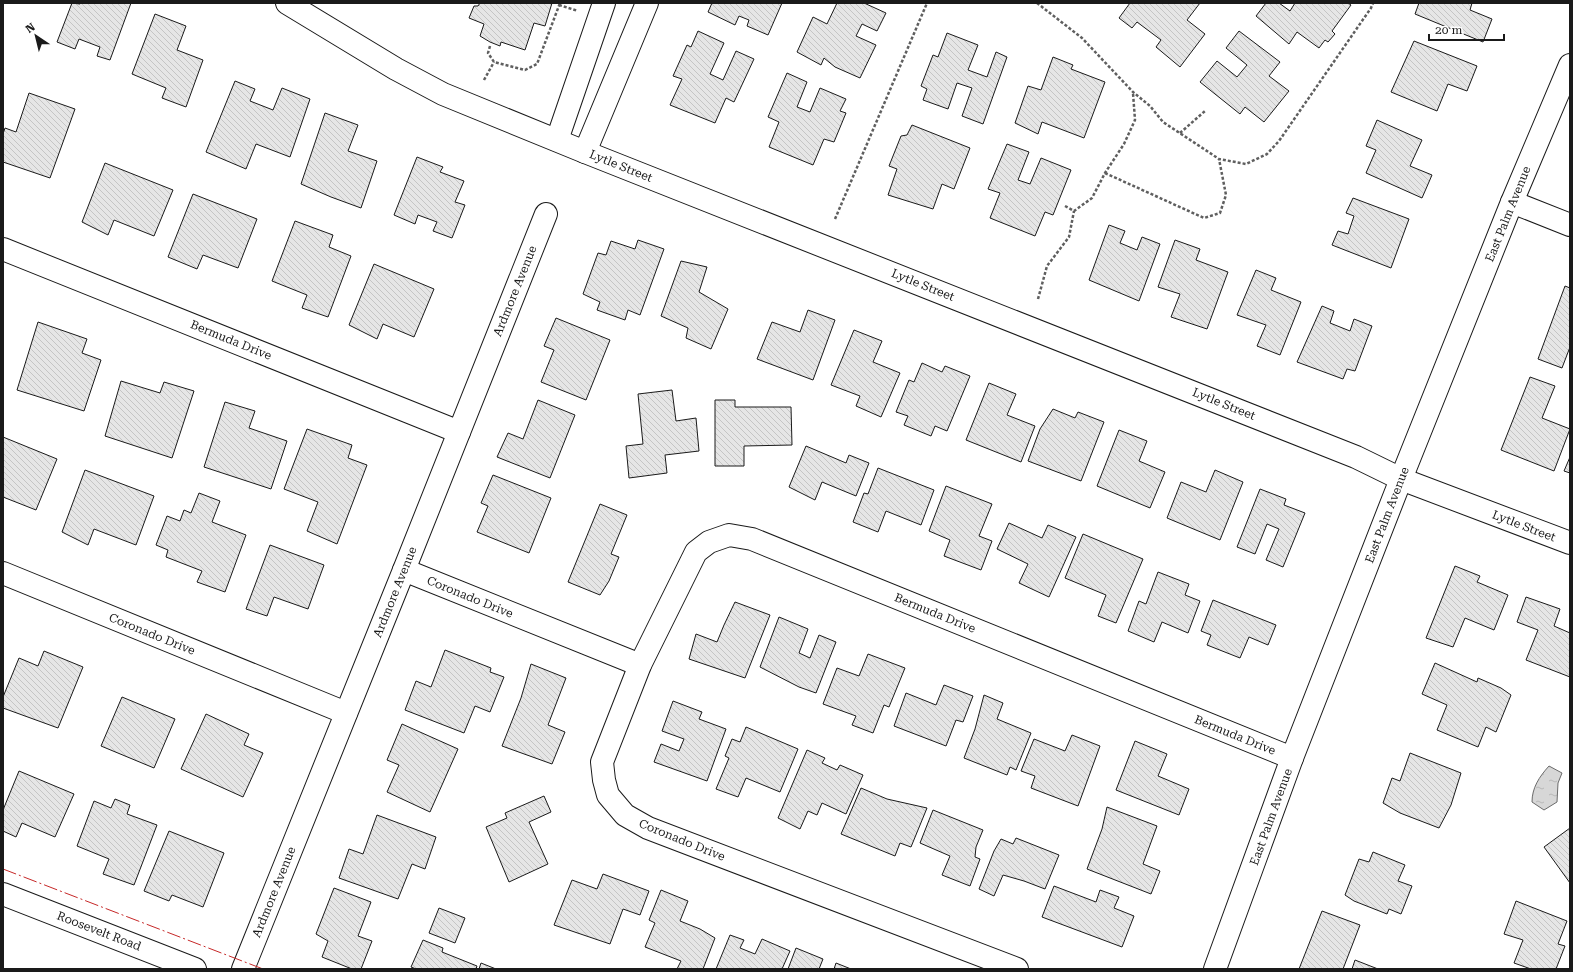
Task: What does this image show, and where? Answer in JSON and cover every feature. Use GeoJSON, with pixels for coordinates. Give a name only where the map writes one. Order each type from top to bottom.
{"type":"FeatureCollection","features":[{"type":"Feature","properties":{"kind":"street","name":"Lytle Street"},"geometry":{"type":"LineString","coordinates":[[287,3],[396,69],[443,94],[585,152],[1349,454],[1401,479],[1570,543]]}},
{"type":"Feature","properties":{"kind":"street"},"geometry":{"type":"LineString","coordinates":[[557,140],[604,3]]}},
{"type":"Feature","properties":{"kind":"street"},"geometry":{"type":"LineString","coordinates":[[585,152],[648,3]]}},
{"type":"Feature","properties":{"kind":"street","name":"East Palm Avenue"},"geometry":{"type":"LineString","coordinates":[[1215,969],[1292,758],[1401,479],[1512,202],[1570,65]]}},
{"type":"Feature","properties":{"kind":"street"},"geometry":{"type":"LineString","coordinates":[[1512,202],[1570,225]]}},
{"type":"Feature","properties":{"kind":"street","name":"Ardmore Avenue"},"geometry":{"type":"LineString","coordinates":[[243,969],[546,214]]}},
{"type":"Feature","properties":{"kind":"street","name":"Bermuda Drive"},"geometry":{"type":"LineString","coordinates":[[3,249],[459,432]]}},
{"type":"Feature","properties":{"kind":"street","name":"Bermuda Drive"},"geometry":{"type":"LineString","coordinates":[[640,665],[696,552],[708,542],[729,535],[752,539],[1292,758]]}},
{"type":"Feature","properties":{"kind":"street","name":"Coronado Drive"},"geometry":{"type":"LineString","coordinates":[[404,570],[640,665],[602,762],[604,780],[608,795],[625,815],[648,828],[1017,969]]}},
{"type":"Feature","properties":{"kind":"street","name":"Coronado Drive"},"geometry":{"type":"LineString","coordinates":[[3,573],[346,713]]}},
{"type":"Feature","properties":{"kind":"street","name":"Roosevelt Road"},"geometry":{"type":"LineString","coordinates":[[3,894],[195,969]]}},
{"type":"Feature","properties":{"kind":"path"},"geometry":{"type":"LineString","coordinates":[[834,219],[927,3]]}},
{"type":"Feature","properties":{"kind":"path"},"geometry":{"type":"LineString","coordinates":[[1037,3],[1082,38],[1133,92],[1150,106],[1163,122],[1219,159],[1246,164],[1267,154],[1279,141],[1373,3]]}},
{"type":"Feature","properties":{"kind":"path"},"geometry":{"type":"LineString","coordinates":[[490,46],[488,53],[494,62],[526,70],[537,64],[559,4],[579,11]]}},
{"type":"Feature","properties":{"kind":"path"},"geometry":{"type":"LineString","coordinates":[[484,80],[494,62]]}},
{"type":"Feature","properties":{"kind":"path"},"geometry":{"type":"LineString","coordinates":[[1038,299],[1047,266],[1068,237],[1074,211],[1092,198],[1124,144],[1135,120],[1133,92]]}},
{"type":"Feature","properties":{"kind":"path"},"geometry":{"type":"LineString","coordinates":[[1180,133],[1205,111]]}},
{"type":"Feature","properties":{"kind":"path"},"geometry":{"type":"LineString","coordinates":[[1106,173],[1204,218],[1220,213],[1226,195],[1219,159]]}},
{"type":"Feature","properties":{"kind":"path"},"geometry":{"type":"LineString","coordinates":[[1065,206],[1074,211]]}},
{"type":"Feature","properties":{"kind":"water"},"geometry":{"type":"Polygon","coordinates":[[[1549,766],[1562,773],[1558,783],[1557,802],[1544,810],[1532,802],[1532,797],[1537,783],[1549,766]]]}},
{"type":"Feature","properties":{"kind":"building"},"geometry":{"type":"Polygon","coordinates":[[[72,3],[131,3],[110,60],[97,56],[100,47],[79,39],[75,49],[57,42],[72,3]]]}},
{"type":"Feature","properties":{"kind":"building"},"geometry":{"type":"Polygon","coordinates":[[[480,3],[552,3],[545,26],[534,23],[525,50],[501,42],[500,46],[480,36],[484,24],[469,18],[474,6],[478,6],[480,3]]]}},
{"type":"Feature","properties":{"kind":"building"},"geometry":{"type":"Polygon","coordinates":[[[712,3],[782,3],[768,35],[747,26],[749,20],[739,16],[735,25],[708,12],[712,3]]]}},
{"type":"Feature","properties":{"kind":"building"},"geometry":{"type":"Polygon","coordinates":[[[837,3],[864,3],[886,13],[877,31],[862,24],[856,36],[876,45],[860,78],[835,67],[824,58],[821,65],[797,52],[813,17],[827,24],[837,3]]]}},
{"type":"Feature","properties":{"kind":"building"},"geometry":{"type":"Polygon","coordinates":[[[1130,3],[1200,3],[1187,20],[1205,34],[1180,67],[1156,47],[1161,40],[1137,22],[1132,28],[1119,18],[1130,3]]]}},
{"type":"Feature","properties":{"kind":"building"},"geometry":{"type":"Polygon","coordinates":[[[1266,3],[1279,3],[1290,11],[1295,3],[1348,3],[1351,5],[1332,31],[1335,34],[1328,42],[1325,40],[1319,48],[1297,32],[1289,44],[1256,16],[1266,3]]]}},
{"type":"Feature","properties":{"kind":"building"},"geometry":{"type":"Polygon","coordinates":[[[1419,3],[1472,3],[1470,10],[1492,19],[1483,42],[1415,14],[1419,3]]]}},
{"type":"Feature","properties":{"kind":"building"},"geometry":{"type":"Polygon","coordinates":[[[155,14],[186,26],[177,50],[203,60],[186,107],[162,98],[166,88],[132,74],[155,14]]]}},
{"type":"Feature","properties":{"kind":"building"},"geometry":{"type":"Polygon","coordinates":[[[698,31],[724,43],[710,74],[723,80],[736,51],[754,59],[734,102],[726,98],[715,123],[670,105],[682,79],[673,76],[687,45],[691,47],[698,31]]]}},
{"type":"Feature","properties":{"kind":"building"},"geometry":{"type":"Polygon","coordinates":[[[1239,31],[1280,62],[1269,76],[1289,91],[1264,122],[1245,107],[1240,114],[1200,82],[1217,61],[1237,77],[1247,65],[1226,48],[1239,31]]]}},
{"type":"Feature","properties":{"kind":"building"},"geometry":{"type":"Polygon","coordinates":[[[947,33],[978,45],[968,70],[987,77],[996,52],[1007,57],[983,124],[962,116],[972,88],[957,83],[948,109],[923,100],[927,89],[921,86],[933,55],[938,57],[947,33]]]}},
{"type":"Feature","properties":{"kind":"building"},"geometry":{"type":"Polygon","coordinates":[[[1414,41],[1477,66],[1467,91],[1448,84],[1437,111],[1391,92],[1414,41]]]}},
{"type":"Feature","properties":{"kind":"building"},"geometry":{"type":"Polygon","coordinates":[[[1053,57],[1073,65],[1071,69],[1105,82],[1084,138],[1042,122],[1038,134],[1015,123],[1028,86],[1041,90],[1053,57]]]}},
{"type":"Feature","properties":{"kind":"building"},"geometry":{"type":"Polygon","coordinates":[[[787,73],[807,82],[797,107],[810,112],[820,88],[846,99],[840,111],[846,113],[834,142],[824,139],[813,165],[769,147],[779,122],[768,117],[787,73]]]}},
{"type":"Feature","properties":{"kind":"building"},"geometry":{"type":"Polygon","coordinates":[[[235,81],[255,89],[250,101],[273,110],[282,88],[310,99],[290,157],[256,144],[246,169],[206,152],[235,81]]]}},
{"type":"Feature","properties":{"kind":"building"},"geometry":{"type":"Polygon","coordinates":[[[29,93],[75,109],[50,178],[3,162],[3,134],[5,128],[16,132],[29,93]]]}},
{"type":"Feature","properties":{"kind":"building"},"geometry":{"type":"Polygon","coordinates":[[[325,113],[358,125],[348,151],[377,161],[361,208],[301,184],[325,113]]]}},
{"type":"Feature","properties":{"kind":"building"},"geometry":{"type":"Polygon","coordinates":[[[1377,120],[1422,140],[1410,166],[1432,175],[1422,198],[1366,173],[1376,150],[1366,146],[1377,120]]]}},
{"type":"Feature","properties":{"kind":"building"},"geometry":{"type":"Polygon","coordinates":[[[912,125],[970,148],[954,189],[942,184],[933,209],[888,195],[897,169],[889,166],[901,136],[907,135],[912,125]]]}},
{"type":"Feature","properties":{"kind":"building"},"geometry":{"type":"Polygon","coordinates":[[[1007,144],[1029,152],[1018,180],[1030,184],[1041,158],[1071,170],[1053,215],[1045,212],[1035,236],[990,218],[1000,193],[988,189],[1007,144]]]}},
{"type":"Feature","properties":{"kind":"building"},"geometry":{"type":"Polygon","coordinates":[[[417,157],[443,167],[440,172],[464,181],[455,202],[465,205],[452,238],[433,231],[437,222],[418,215],[415,224],[394,215],[417,157]]]}},
{"type":"Feature","properties":{"kind":"building"},"geometry":{"type":"Polygon","coordinates":[[[105,163],[173,190],[154,236],[114,220],[108,235],[82,222],[105,163]]]}},
{"type":"Feature","properties":{"kind":"building"},"geometry":{"type":"Polygon","coordinates":[[[193,194],[257,219],[238,268],[203,255],[197,269],[168,257],[193,194]]]}},
{"type":"Feature","properties":{"kind":"building"},"geometry":{"type":"Polygon","coordinates":[[[1353,198],[1409,219],[1391,268],[1332,245],[1338,231],[1348,234],[1354,216],[1346,213],[1353,198]]]}},
{"type":"Feature","properties":{"kind":"building"},"geometry":{"type":"Polygon","coordinates":[[[295,221],[333,235],[329,247],[351,256],[328,317],[302,308],[307,295],[272,281],[295,221]]]}},
{"type":"Feature","properties":{"kind":"building"},"geometry":{"type":"Polygon","coordinates":[[[1109,225],[1125,231],[1120,243],[1137,250],[1142,237],[1160,244],[1139,301],[1089,280],[1109,225]]]}},
{"type":"Feature","properties":{"kind":"building"},"geometry":{"type":"Polygon","coordinates":[[[638,240],[664,249],[640,315],[628,310],[625,320],[597,310],[600,302],[583,294],[598,253],[606,255],[611,241],[635,249],[638,240]]]}},
{"type":"Feature","properties":{"kind":"building"},"geometry":{"type":"Polygon","coordinates":[[[1175,240],[1200,249],[1196,260],[1228,272],[1207,329],[1171,317],[1180,294],[1158,287],[1175,240]]]}},
{"type":"Feature","properties":{"kind":"building"},"geometry":{"type":"Polygon","coordinates":[[[681,261],[707,267],[699,292],[728,309],[711,349],[686,338],[688,328],[661,316],[681,261]]]}},
{"type":"Feature","properties":{"kind":"building"},"geometry":{"type":"Polygon","coordinates":[[[374,264],[434,289],[414,337],[383,324],[377,339],[349,325],[374,264]]]}},
{"type":"Feature","properties":{"kind":"building"},"geometry":{"type":"Polygon","coordinates":[[[1256,270],[1276,278],[1271,290],[1301,302],[1280,355],[1257,346],[1266,325],[1237,315],[1256,270]]]}},
{"type":"Feature","properties":{"kind":"building"},"geometry":{"type":"Polygon","coordinates":[[[1565,286],[1570,288],[1570,347],[1562,368],[1538,359],[1565,286]]]}},
{"type":"Feature","properties":{"kind":"building"},"geometry":{"type":"Polygon","coordinates":[[[1322,306],[1334,311],[1330,323],[1350,331],[1354,319],[1372,326],[1355,371],[1347,369],[1343,379],[1297,362],[1322,306]]]}},
{"type":"Feature","properties":{"kind":"building"},"geometry":{"type":"Polygon","coordinates":[[[808,310],[835,320],[813,380],[757,359],[772,322],[800,332],[808,310]]]}},
{"type":"Feature","properties":{"kind":"building"},"geometry":{"type":"Polygon","coordinates":[[[556,318],[610,340],[586,400],[541,382],[554,350],[544,346],[556,318]]]}},
{"type":"Feature","properties":{"kind":"building"},"geometry":{"type":"Polygon","coordinates":[[[38,322],[87,339],[82,353],[101,360],[84,411],[17,390],[38,322]]]}},
{"type":"Feature","properties":{"kind":"building"},"geometry":{"type":"Polygon","coordinates":[[[854,330],[882,341],[873,362],[900,373],[881,417],[856,406],[860,396],[831,385],[854,330]]]}},
{"type":"Feature","properties":{"kind":"building"},"geometry":{"type":"Polygon","coordinates":[[[922,363],[942,372],[945,366],[970,376],[947,431],[935,426],[931,436],[904,425],[908,416],[896,412],[909,380],[914,382],[922,363]]]}},
{"type":"Feature","properties":{"kind":"building"},"geometry":{"type":"Polygon","coordinates":[[[1530,377],[1555,386],[1542,418],[1570,429],[1554,471],[1501,450],[1530,377]]]}},
{"type":"Feature","properties":{"kind":"building"},"geometry":{"type":"Polygon","coordinates":[[[121,381],[160,393],[164,382],[194,391],[172,458],[105,436],[121,381]]]}},
{"type":"Feature","properties":{"kind":"building"},"geometry":{"type":"Polygon","coordinates":[[[989,383],[1016,394],[1007,415],[1035,426],[1021,462],[966,440],[989,383]]]}},
{"type":"Feature","properties":{"kind":"building"},"geometry":{"type":"Polygon","coordinates":[[[672,390],[676,421],[696,418],[699,451],[665,455],[667,473],[629,478],[626,446],[643,444],[638,394],[672,390]]]}},
{"type":"Feature","properties":{"kind":"building"},"geometry":{"type":"Polygon","coordinates":[[[538,400],[575,415],[550,478],[497,457],[508,433],[523,439],[538,400]]]}},
{"type":"Feature","properties":{"kind":"building"},"geometry":{"type":"Polygon","coordinates":[[[715,400],[735,400],[735,407],[791,407],[792,445],[744,446],[744,466],[715,466],[715,400]]]}},
{"type":"Feature","properties":{"kind":"building"},"geometry":{"type":"Polygon","coordinates":[[[225,402],[255,411],[249,428],[287,441],[271,489],[204,467],[225,402]]]}},
{"type":"Feature","properties":{"kind":"building"},"geometry":{"type":"Polygon","coordinates":[[[1053,409],[1075,418],[1078,412],[1104,422],[1081,481],[1028,461],[1040,429],[1053,409]]]}},
{"type":"Feature","properties":{"kind":"building"},"geometry":{"type":"Polygon","coordinates":[[[307,429],[352,445],[348,458],[367,465],[337,544],[307,531],[318,502],[284,489],[307,429]]]}},
{"type":"Feature","properties":{"kind":"building"},"geometry":{"type":"Polygon","coordinates":[[[1119,430],[1147,441],[1139,461],[1165,472],[1150,508],[1097,486],[1119,430]]]}},
{"type":"Feature","properties":{"kind":"building"},"geometry":{"type":"Polygon","coordinates":[[[3,437],[57,459],[36,510],[3,497],[3,437]]]}},
{"type":"Feature","properties":{"kind":"building"},"geometry":{"type":"Polygon","coordinates":[[[806,446],[846,463],[849,455],[869,463],[856,496],[822,482],[815,500],[789,487],[806,446]]]}},
{"type":"Feature","properties":{"kind":"building"},"geometry":{"type":"Polygon","coordinates":[[[1570,457],[1570,473],[1564,471],[1570,457]]]}},
{"type":"Feature","properties":{"kind":"building"},"geometry":{"type":"Polygon","coordinates":[[[878,468],[934,490],[921,525],[886,511],[878,532],[853,522],[864,493],[868,494],[878,468]]]}},
{"type":"Feature","properties":{"kind":"building"},"geometry":{"type":"Polygon","coordinates":[[[85,470],[154,496],[136,545],[94,529],[88,545],[62,532],[85,470]]]}},
{"type":"Feature","properties":{"kind":"building"},"geometry":{"type":"Polygon","coordinates":[[[1215,470],[1243,482],[1220,540],[1167,518],[1181,482],[1206,492],[1215,470]]]}},
{"type":"Feature","properties":{"kind":"building"},"geometry":{"type":"Polygon","coordinates":[[[493,475],[551,498],[529,553],[477,532],[488,506],[481,503],[493,475]]]}},
{"type":"Feature","properties":{"kind":"building"},"geometry":{"type":"Polygon","coordinates":[[[946,486],[992,504],[979,536],[992,541],[981,570],[944,556],[950,540],[929,531],[946,486]]]}},
{"type":"Feature","properties":{"kind":"building"},"geometry":{"type":"Polygon","coordinates":[[[1260,489],[1286,499],[1284,505],[1305,513],[1283,567],[1266,560],[1279,529],[1267,524],[1255,554],[1237,547],[1260,489]]]}},
{"type":"Feature","properties":{"kind":"building"},"geometry":{"type":"Polygon","coordinates":[[[199,493],[220,501],[212,522],[246,535],[225,592],[197,582],[202,571],[166,557],[168,550],[156,545],[167,516],[180,521],[184,510],[191,513],[199,493]]]}},
{"type":"Feature","properties":{"kind":"building"},"geometry":{"type":"Polygon","coordinates":[[[600,504],[627,515],[611,554],[619,557],[609,581],[600,595],[568,582],[600,504]]]}},
{"type":"Feature","properties":{"kind":"building"},"geometry":{"type":"Polygon","coordinates":[[[1009,523],[1042,538],[1048,525],[1076,537],[1049,597],[1019,583],[1028,564],[997,549],[1009,523]]]}},
{"type":"Feature","properties":{"kind":"building"},"geometry":{"type":"Polygon","coordinates":[[[1083,534],[1143,559],[1116,623],[1098,616],[1106,595],[1065,578],[1083,534]]]}},
{"type":"Feature","properties":{"kind":"building"},"geometry":{"type":"Polygon","coordinates":[[[270,545],[324,565],[308,609],[274,597],[267,616],[246,609],[270,545]]]}},
{"type":"Feature","properties":{"kind":"building"},"geometry":{"type":"Polygon","coordinates":[[[1455,566],[1480,576],[1477,582],[1508,595],[1494,630],[1465,618],[1453,647],[1426,638],[1455,566]]]}},
{"type":"Feature","properties":{"kind":"building"},"geometry":{"type":"Polygon","coordinates":[[[1158,572],[1189,584],[1185,595],[1200,601],[1188,633],[1162,622],[1154,642],[1128,631],[1139,601],[1146,604],[1158,572]]]}},
{"type":"Feature","properties":{"kind":"building"},"geometry":{"type":"Polygon","coordinates":[[[1526,597],[1560,609],[1554,626],[1570,633],[1570,677],[1526,660],[1538,630],[1517,622],[1526,597]]]}},
{"type":"Feature","properties":{"kind":"building"},"geometry":{"type":"Polygon","coordinates":[[[1213,600],[1276,625],[1268,645],[1249,637],[1240,658],[1207,645],[1211,635],[1201,631],[1213,600]]]}},
{"type":"Feature","properties":{"kind":"building"},"geometry":{"type":"Polygon","coordinates":[[[735,602],[770,615],[745,678],[689,659],[696,634],[717,642],[735,602]]]}},
{"type":"Feature","properties":{"kind":"building"},"geometry":{"type":"Polygon","coordinates":[[[779,617],[808,629],[799,653],[810,658],[819,635],[836,642],[816,693],[799,687],[760,667],[779,617]]]}},
{"type":"Feature","properties":{"kind":"building"},"geometry":{"type":"Polygon","coordinates":[[[445,650],[491,668],[490,672],[504,677],[490,712],[475,706],[464,733],[405,710],[416,681],[431,687],[445,650]]]}},
{"type":"Feature","properties":{"kind":"building"},"geometry":{"type":"Polygon","coordinates":[[[44,651],[83,667],[58,728],[3,708],[3,697],[19,658],[38,666],[44,651]]]}},
{"type":"Feature","properties":{"kind":"building"},"geometry":{"type":"Polygon","coordinates":[[[868,654],[905,668],[889,707],[884,705],[873,733],[852,725],[856,716],[823,704],[837,668],[859,676],[868,654]]]}},
{"type":"Feature","properties":{"kind":"building"},"geometry":{"type":"Polygon","coordinates":[[[1435,663],[1477,682],[1478,678],[1501,688],[1511,695],[1496,732],[1486,727],[1478,747],[1437,730],[1447,705],[1422,694],[1435,663]]]}},
{"type":"Feature","properties":{"kind":"building"},"geometry":{"type":"Polygon","coordinates":[[[531,664],[566,678],[548,725],[565,732],[552,764],[502,746],[521,698],[531,664]]]}},
{"type":"Feature","properties":{"kind":"building"},"geometry":{"type":"Polygon","coordinates":[[[944,685],[973,696],[963,722],[956,720],[946,746],[894,726],[906,693],[936,705],[944,685]]]}},
{"type":"Feature","properties":{"kind":"building"},"geometry":{"type":"Polygon","coordinates":[[[984,695],[1003,703],[997,719],[1031,733],[1016,770],[1010,767],[1007,775],[964,758],[975,729],[984,695]]]}},
{"type":"Feature","properties":{"kind":"building"},"geometry":{"type":"Polygon","coordinates":[[[122,697],[175,719],[154,768],[101,746],[122,697]]]}},
{"type":"Feature","properties":{"kind":"building"},"geometry":{"type":"Polygon","coordinates":[[[673,701],[702,712],[699,719],[726,729],[707,781],[654,762],[661,744],[679,751],[684,739],[662,731],[673,701]]]}},
{"type":"Feature","properties":{"kind":"building"},"geometry":{"type":"Polygon","coordinates":[[[206,714],[249,734],[244,745],[263,753],[243,797],[181,769],[206,714]]]}},
{"type":"Feature","properties":{"kind":"building"},"geometry":{"type":"Polygon","coordinates":[[[402,724],[458,749],[430,812],[387,792],[399,765],[387,760],[402,724]]]}},
{"type":"Feature","properties":{"kind":"building"},"geometry":{"type":"Polygon","coordinates":[[[746,727],[798,749],[780,792],[746,778],[738,797],[716,789],[729,758],[725,756],[732,739],[740,742],[746,727]]]}},
{"type":"Feature","properties":{"kind":"building"},"geometry":{"type":"Polygon","coordinates":[[[1072,735],[1100,746],[1078,806],[1031,788],[1035,776],[1021,771],[1034,739],[1065,751],[1072,735]]]}},
{"type":"Feature","properties":{"kind":"building"},"geometry":{"type":"Polygon","coordinates":[[[1135,741],[1167,754],[1158,776],[1189,789],[1179,815],[1116,790],[1135,741]]]}},
{"type":"Feature","properties":{"kind":"building"},"geometry":{"type":"Polygon","coordinates":[[[807,750],[825,758],[822,763],[837,770],[840,765],[863,775],[846,814],[822,803],[817,815],[808,811],[800,829],[778,818],[807,750]]]}},
{"type":"Feature","properties":{"kind":"building"},"geometry":{"type":"Polygon","coordinates":[[[1410,753],[1461,773],[1451,805],[1439,828],[1400,813],[1383,803],[1392,778],[1400,781],[1410,753]]]}},
{"type":"Feature","properties":{"kind":"building"},"geometry":{"type":"Polygon","coordinates":[[[19,771],[74,794],[55,837],[22,823],[16,837],[3,831],[3,810],[19,771]]]}},
{"type":"Feature","properties":{"kind":"building"},"geometry":{"type":"Polygon","coordinates":[[[861,788],[887,799],[927,808],[911,847],[900,843],[895,856],[841,834],[861,788]]]}},
{"type":"Feature","properties":{"kind":"building"},"geometry":{"type":"Polygon","coordinates":[[[544,796],[551,812],[529,822],[548,864],[509,882],[486,827],[507,818],[505,813],[544,796]]]}},
{"type":"Feature","properties":{"kind":"building"},"geometry":{"type":"Polygon","coordinates":[[[115,799],[130,805],[127,814],[157,825],[134,885],[103,874],[109,859],[77,846],[94,801],[111,808],[115,799]]]}},
{"type":"Feature","properties":{"kind":"building"},"geometry":{"type":"Polygon","coordinates":[[[1107,807],[1157,826],[1143,864],[1160,871],[1151,894],[1087,869],[1102,829],[1107,807]]]}},
{"type":"Feature","properties":{"kind":"building"},"geometry":{"type":"Polygon","coordinates":[[[933,810],[983,830],[976,847],[975,857],[980,859],[970,886],[942,875],[950,856],[920,843],[933,810]]]}},
{"type":"Feature","properties":{"kind":"building"},"geometry":{"type":"Polygon","coordinates":[[[377,815],[436,837],[425,869],[412,864],[398,899],[339,878],[349,849],[363,854],[377,815]]]}},
{"type":"Feature","properties":{"kind":"building"},"geometry":{"type":"Polygon","coordinates":[[[1570,828],[1570,883],[1544,847],[1570,828]]]}},
{"type":"Feature","properties":{"kind":"building"},"geometry":{"type":"Polygon","coordinates":[[[169,831],[224,853],[203,907],[172,895],[169,901],[144,891],[169,831]]]}},
{"type":"Feature","properties":{"kind":"building"},"geometry":{"type":"Polygon","coordinates":[[[1016,838],[1059,855],[1045,889],[1003,875],[994,896],[979,889],[994,851],[1001,839],[1013,844],[1016,838]]]}},
{"type":"Feature","properties":{"kind":"building"},"geometry":{"type":"Polygon","coordinates":[[[1373,852],[1405,865],[1398,881],[1412,886],[1401,914],[1389,909],[1387,914],[1354,901],[1345,895],[1359,859],[1369,862],[1373,852]]]}},
{"type":"Feature","properties":{"kind":"building"},"geometry":{"type":"Polygon","coordinates":[[[603,874],[649,891],[640,915],[623,909],[610,944],[554,925],[572,880],[597,889],[603,874]]]}},
{"type":"Feature","properties":{"kind":"building"},"geometry":{"type":"Polygon","coordinates":[[[1054,886],[1096,902],[1100,890],[1119,897],[1114,908],[1134,916],[1122,947],[1042,917],[1054,886]]]}},
{"type":"Feature","properties":{"kind":"building"},"geometry":{"type":"Polygon","coordinates":[[[334,888],[371,902],[358,936],[372,941],[361,969],[352,969],[322,957],[328,941],[316,934],[334,888]]]}},
{"type":"Feature","properties":{"kind":"building"},"geometry":{"type":"Polygon","coordinates":[[[661,890],[688,901],[680,921],[700,929],[715,938],[703,969],[677,969],[681,961],[645,947],[655,923],[649,920],[661,890]]]}},
{"type":"Feature","properties":{"kind":"building"},"geometry":{"type":"Polygon","coordinates":[[[1516,901],[1567,921],[1558,944],[1565,946],[1556,969],[1531,969],[1514,963],[1523,940],[1504,934],[1516,901]]]}},
{"type":"Feature","properties":{"kind":"building"},"geometry":{"type":"Polygon","coordinates":[[[439,908],[465,918],[455,943],[429,933],[439,908]]]}},
{"type":"Feature","properties":{"kind":"building"},"geometry":{"type":"Polygon","coordinates":[[[1322,911],[1360,925],[1343,969],[1299,969],[1322,911]]]}},
{"type":"Feature","properties":{"kind":"building"},"geometry":{"type":"Polygon","coordinates":[[[730,935],[744,940],[740,948],[755,954],[762,939],[790,951],[782,969],[716,969],[730,935]]]}},
{"type":"Feature","properties":{"kind":"building"},"geometry":{"type":"Polygon","coordinates":[[[423,940],[443,948],[442,952],[477,966],[476,969],[416,969],[411,967],[423,940]]]}},
{"type":"Feature","properties":{"kind":"building"},"geometry":{"type":"Polygon","coordinates":[[[796,948],[823,959],[819,969],[788,969],[796,948]]]}},
{"type":"Feature","properties":{"kind":"building"},"geometry":{"type":"Polygon","coordinates":[[[1355,960],[1378,969],[1352,969],[1355,960]]]}},
{"type":"Feature","properties":{"kind":"building"},"geometry":{"type":"Polygon","coordinates":[[[481,963],[496,969],[479,969],[481,963]]]}},
{"type":"Feature","properties":{"kind":"building"},"geometry":{"type":"Polygon","coordinates":[[[836,963],[851,969],[834,969],[836,963]]]}},
{"type":"Feature","properties":{"kind":"power"},"geometry":{"type":"LineString","coordinates":[[3,869],[263,969]]}}]}
